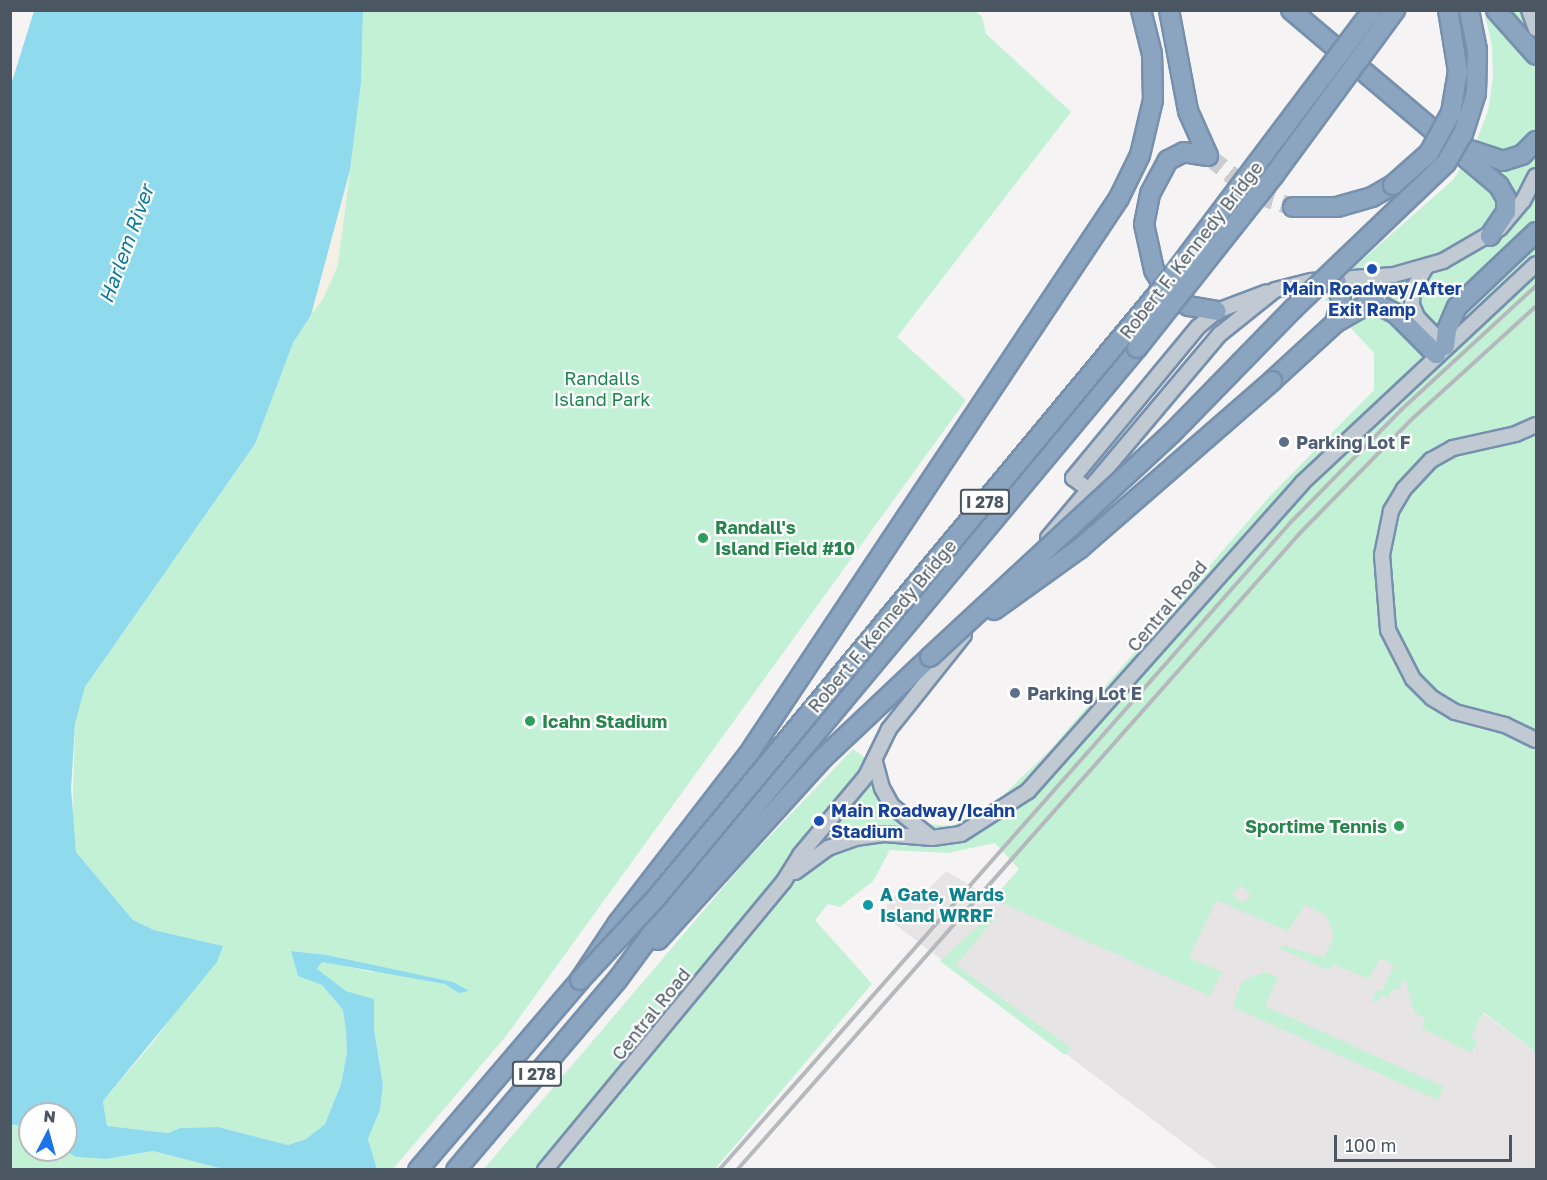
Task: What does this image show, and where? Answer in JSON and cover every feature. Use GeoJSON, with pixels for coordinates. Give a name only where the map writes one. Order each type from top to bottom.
{"type":"FeatureCollection","features":[{"type":"Feature","properties":{"kind":"highway"},"geometry":{"type":"LineString","coordinates":[[580,980],[618,923],[785,702],[1126,187],[1145,141],[1153,100],[1152,54],[1141,10]]}},
{"type":"Feature","properties":{"kind":"highway"},"geometry":{"type":"LineString","coordinates":[[1168,10],[1188,111],[1208,156],[1195,152],[1172,156],[1159,173],[1147,204],[1144,224],[1150,258],[1158,279],[1174,298],[1189,306],[1217,310]]}},
{"type":"Feature","properties":{"kind":"highway"},"geometry":{"type":"LineString","coordinates":[[1277,10],[1321,39],[1445,138],[1503,191],[1506,212],[1490,236]]}},
{"type":"Feature","properties":{"kind":"highway"},"geometry":{"type":"LineString","coordinates":[[1291,10],[1321,39]]}},
{"type":"Feature","properties":{"kind":"highway","name":"Robert F. Kennedy Bridge"},"geometry":{"type":"LineString","coordinates":[[418,1170],[580,980],[657,897],[1170,279],[1373,10]]}},
{"type":"Feature","properties":{"kind":"highway","name":"Robert F. Kennedy Bridge"},"geometry":{"type":"LineString","coordinates":[[456,1170],[618,979],[682,894],[1173,304],[1395,10]]}},
{"type":"Feature","properties":{"kind":"highway"},"geometry":{"type":"LineString","coordinates":[[1293,207],[1337,207],[1372,197],[1404,178],[1429,153],[1446,124],[1456,92],[1458,60],[1448,10]]}},
{"type":"Feature","properties":{"kind":"highway"},"geometry":{"type":"LineString","coordinates":[[618,979],[686,912],[823,758],[1172,433],[1293,309],[1446,163],[1463,134],[1476,93],[1478,50],[1469,10]]}},
{"type":"Feature","properties":{"kind":"highway"},"geometry":{"type":"LineString","coordinates":[[1496,10],[1536,55]]}},
{"type":"Feature","properties":{"kind":"highway"},"geometry":{"type":"LineString","coordinates":[[1445,138],[1485,158],[1503,161],[1522,155],[1536,141]]}},
{"type":"Feature","properties":{"kind":"highway"},"geometry":{"type":"LineString","coordinates":[[930,657],[1079,549],[1272,381],[1335,322],[1360,307],[1383,307],[1441,350],[1454,313],[1536,232]]}},
{"type":"Feature","properties":{"kind":"highway"},"geometry":{"type":"LineString","coordinates":[[1335,322],[1341,301],[1336,280]]}},
{"type":"Feature","properties":{"kind":"street"},"geometry":{"type":"LineString","coordinates":[[1529,10],[1536,29]]}},
{"type":"Feature","properties":{"kind":"street","name":"Central Road"},"geometry":{"type":"LineString","coordinates":[[1089,490],[1073,478],[1198,327],[1217,310],[1275,290],[1336,280],[1394,275],[1426,267],[1490,236],[1515,212],[1536,176]]}},
{"type":"Feature","properties":{"kind":"street","name":"Central Road"},"geometry":{"type":"LineString","coordinates":[[784,881],[811,858],[855,838],[884,834],[932,838],[973,829],[1028,791],[1130,679],[1250,537],[1360,424],[1536,264]]}},
{"type":"Feature","properties":{"kind":"street"},"geometry":{"type":"LineString","coordinates":[[1426,267],[1413,290],[1412,305],[1441,350]]}},
{"type":"Feature","properties":{"kind":"street","name":"Central Road"},"geometry":{"type":"LineString","coordinates":[[545,1170],[784,881],[876,762],[889,729],[950,651],[1220,334],[1275,290]]}},
{"type":"Feature","properties":{"kind":"street"},"geometry":{"type":"LineString","coordinates":[[1536,424],[1516,434],[1453,448],[1431,460],[1404,489],[1391,511],[1383,555],[1388,630],[1413,679],[1455,712],[1505,725],[1536,740]]}},
{"type":"Feature","properties":{"kind":"street"},"geometry":{"type":"LineString","coordinates":[[876,762],[882,788],[892,806],[932,838]]}},
{"type":"Feature","properties":{"kind":"shaded area"},"geometry":{"type":"Polygon","coordinates":[[[1251,860],[1359,922],[1536,1052],[1536,1169],[1218,1169],[880,913],[896,895],[910,898],[924,894],[946,871],[993,899],[1019,869],[1251,860]]]}},
{"type":"Feature","properties":{"kind":"green space","name":"Randalls Island Park"},"geometry":{"type":"Polygon","coordinates":[[[363,11],[976,11],[982,17],[986,34],[1071,112],[897,337],[966,400],[506,1036],[393,1169],[377,1169],[368,1139],[380,1110],[383,1085],[374,1029],[374,999],[346,991],[317,970],[322,961],[376,973],[351,960],[327,955],[291,951],[298,975],[322,985],[343,1010],[346,1031],[347,1052],[341,1084],[325,1124],[306,1139],[288,1145],[218,1127],[180,1128],[168,1133],[107,1126],[103,1101],[154,1041],[223,946],[154,930],[133,920],[76,852],[72,828],[75,724],[85,687],[255,444],[293,343],[311,315],[350,170],[361,83],[363,11]]]}},
{"type":"Feature","properties":{"kind":"green space"},"geometry":{"type":"Polygon","coordinates":[[[1484,11],[1536,11],[1536,1052],[1483,1012],[1471,1037],[1477,1040],[1472,1053],[1422,1028],[1425,1018],[1414,1012],[1406,982],[1401,980],[1400,991],[1393,988],[1388,998],[1381,995],[1377,1002],[1372,1000],[1377,990],[1382,991],[1394,965],[1380,958],[1369,979],[1333,964],[1329,970],[1280,949],[1282,945],[1324,958],[1334,936],[1326,915],[1305,905],[1288,931],[1216,900],[1189,958],[1222,972],[1210,996],[993,899],[1019,869],[995,843],[948,853],[890,850],[873,881],[840,907],[828,904],[815,920],[872,984],[715,1169],[483,1170],[744,863],[853,749],[884,771],[890,795],[912,818],[926,824],[952,826],[991,807],[1049,751],[1270,496],[1374,390],[1374,353],[1325,300],[1354,267],[1453,180],[1474,147],[1488,111],[1493,77],[1492,46],[1484,11]],[[1241,885],[1232,895],[1243,903],[1251,895],[1241,885]]]}},
{"type":"Feature","properties":{"kind":"green space"},"geometry":{"type":"Polygon","coordinates":[[[990,915],[996,917],[956,965],[1071,1048],[1065,1055],[940,961],[990,915]]]}},
{"type":"Feature","properties":{"kind":"green space"},"geometry":{"type":"Polygon","coordinates":[[[1264,972],[1278,977],[1265,1006],[1444,1087],[1438,1100],[1233,1007],[1242,981],[1264,972]]]}},
{"type":"Feature","properties":{"kind":"green space"},"geometry":{"type":"Polygon","coordinates":[[[10,1124],[18,1126],[18,1162],[78,1162],[78,1157],[106,1159],[153,1151],[223,1169],[11,1169],[10,1124]]]}},
{"type":"Feature","properties":{"kind":"sand"},"geometry":{"type":"Polygon","coordinates":[[[350,170],[338,265],[323,299],[311,315],[350,170]]]}},
{"type":"Feature","properties":{"kind":"water","name":"Harlem River"},"geometry":{"type":"Polygon","coordinates":[[[34,11],[363,11],[361,83],[350,170],[311,315],[293,343],[255,444],[85,687],[75,724],[71,789],[76,852],[133,920],[154,930],[223,946],[217,962],[103,1101],[107,1126],[168,1133],[180,1128],[218,1127],[288,1145],[306,1139],[325,1124],[341,1084],[347,1052],[346,1031],[343,1010],[322,985],[298,976],[291,951],[327,955],[453,982],[469,991],[459,993],[445,984],[322,962],[317,969],[346,991],[374,999],[374,1029],[383,1085],[380,1110],[368,1139],[377,1169],[223,1169],[153,1151],[106,1159],[78,1157],[78,1102],[18,1102],[18,1126],[11,1124],[10,88],[34,11]]]}},
{"type":"Feature","properties":{"kind":"tunnel"},"geometry":{"type":"LineString","coordinates":[[1208,156],[1256,195],[1293,207]]}},
{"type":"Feature","properties":{"kind":"railway"},"geometry":{"type":"LineString","coordinates":[[719,1170],[1290,523],[1401,410],[1536,286]]}},
{"type":"Feature","properties":{"kind":"railway"},"geometry":{"type":"LineString","coordinates":[[737,1170],[1300,533],[1412,419],[1536,306]]}},
{"type":"Feature","properties":{"kind":"place","name":"Main Roadway/After Exit Ramp"},"geometry":{"type":"Point","coordinates":[1372,269]}},
{"type":"Feature","properties":{"kind":"place","name":"Parking Lot F"},"geometry":{"type":"Point","coordinates":[1284,442]}},
{"type":"Feature","properties":{"kind":"place","name":"Randall's Island Field #10"},"geometry":{"type":"Point","coordinates":[703,538]}},
{"type":"Feature","properties":{"kind":"place","name":"Parking Lot E"},"geometry":{"type":"Point","coordinates":[1015,693]}},
{"type":"Feature","properties":{"kind":"place","name":"Icahn Stadium"},"geometry":{"type":"Point","coordinates":[530,721]}},
{"type":"Feature","properties":{"kind":"place","name":"Main Roadway/Icahn Stadium"},"geometry":{"type":"Point","coordinates":[819,821]}},
{"type":"Feature","properties":{"kind":"place","name":"Sportime Tennis"},"geometry":{"type":"Point","coordinates":[1399,826]}},
{"type":"Feature","properties":{"kind":"place","name":"A Gate, Wards Island WRRF"},"geometry":{"type":"Point","coordinates":[868,905]}}]}
